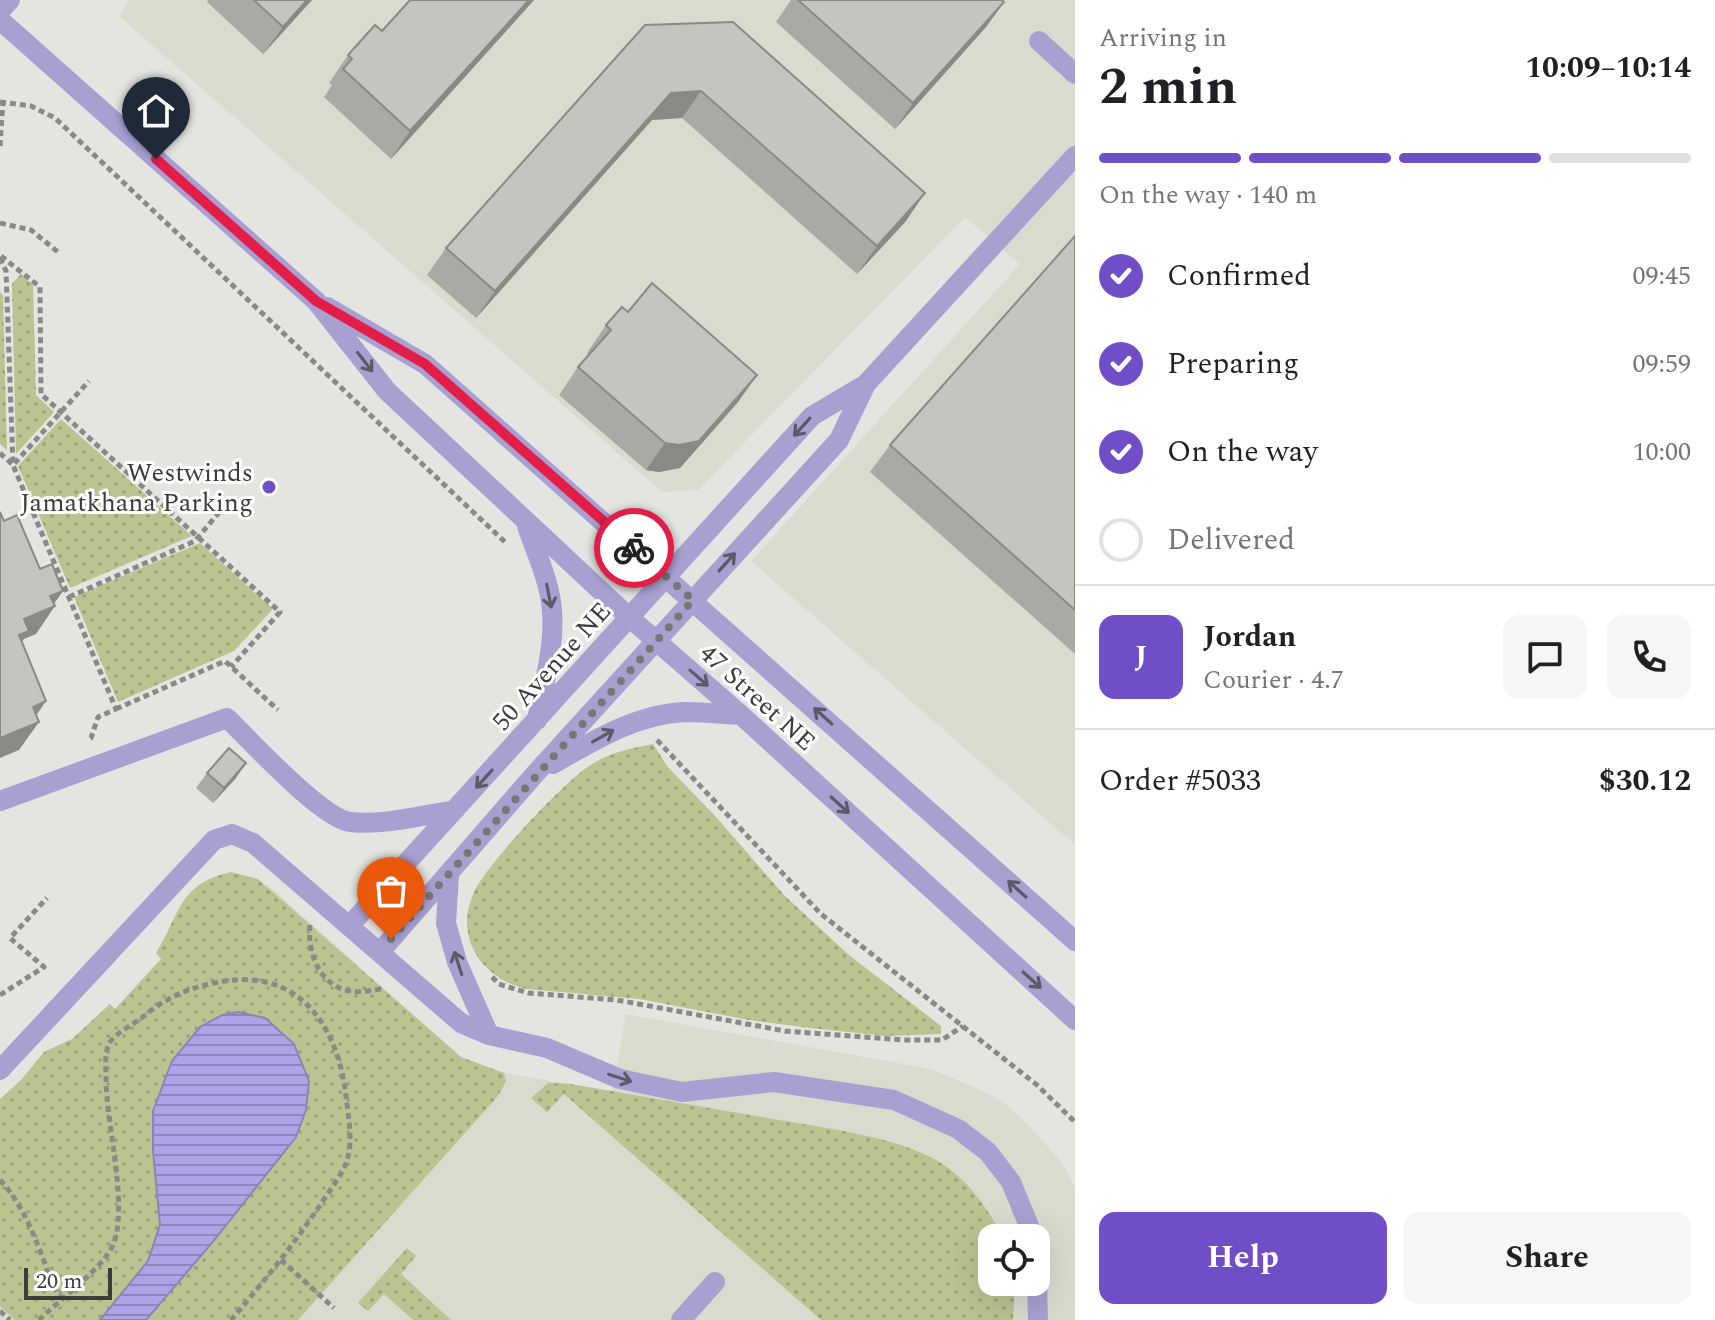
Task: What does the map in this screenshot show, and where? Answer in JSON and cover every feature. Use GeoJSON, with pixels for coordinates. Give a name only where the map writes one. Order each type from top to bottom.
{"type":"FeatureCollection","features":[{"type":"Feature","properties":{"kind":"street"},"geometry":{"type":"LineString","coordinates":[[0,11],[10,0]]}},
{"type":"Feature","properties":{"kind":"street","name":"47 Street NE"},"geometry":{"type":"LineString","coordinates":[[0,20],[316,301],[387,391],[630,618],[741,715],[1075,1020]]}},
{"type":"Feature","properties":{"kind":"street"},"geometry":{"type":"LineString","coordinates":[[1039,41],[1075,74]]}},
{"type":"Feature","properties":{"kind":"street","name":"50 Avenue NE"},"geometry":{"type":"LineString","coordinates":[[380,952],[535,774],[839,440],[866,384],[1075,156]]}},
{"type":"Feature","properties":{"kind":"street","name":"47 Street NE"},"geometry":{"type":"LineString","coordinates":[[316,301],[425,364],[1075,941]]}},
{"type":"Feature","properties":{"kind":"street","name":"50 Avenue NE"},"geometry":{"type":"LineString","coordinates":[[350,925],[812,416],[866,384]]}},
{"type":"Feature","properties":{"kind":"street"},"geometry":{"type":"LineString","coordinates":[[526,522],[550,591],[553,623],[537,721]]}},
{"type":"Feature","properties":{"kind":"street"},"geometry":{"type":"LineString","coordinates":[[535,774],[613,730],[639,722],[683,712],[741,715]]}},
{"type":"Feature","properties":{"kind":"street"},"geometry":{"type":"LineString","coordinates":[[0,801],[227,718],[319,806],[348,822],[394,820],[455,810]]}},
{"type":"Feature","properties":{"kind":"street"},"geometry":{"type":"LineString","coordinates":[[0,1070],[214,840],[232,834],[253,843],[461,1023],[489,1035],[547,1048],[620,1079],[682,1092],[774,1082],[894,1100],[958,1129],[988,1152],[1011,1182],[1028,1224]]}},
{"type":"Feature","properties":{"kind":"street"},"geometry":{"type":"LineString","coordinates":[[449,875],[446,923],[457,962],[489,1035]]}},
{"type":"Feature","properties":{"kind":"street"},"geometry":{"type":"LineString","coordinates":[[681,1320],[715,1282]]}},
{"type":"Feature","properties":{"kind":"street"},"geometry":{"type":"LineString","coordinates":[[1037,1296],[1038,1320]]}},
{"type":"Feature","properties":{"kind":"path"},"geometry":{"type":"LineString","coordinates":[[0,146],[1,101],[31,106],[55,118],[510,547]]}},
{"type":"Feature","properties":{"kind":"path"},"geometry":{"type":"LineString","coordinates":[[0,223],[31,230],[58,252]]}},
{"type":"Feature","properties":{"kind":"path"},"geometry":{"type":"LineString","coordinates":[[0,257],[40,287],[41,394],[280,612],[231,667]]}},
{"type":"Feature","properties":{"kind":"path"},"geometry":{"type":"LineString","coordinates":[[0,257],[6,271],[13,465],[116,709]]}},
{"type":"Feature","properties":{"kind":"path"},"geometry":{"type":"LineString","coordinates":[[0,277],[12,265]]}},
{"type":"Feature","properties":{"kind":"path"},"geometry":{"type":"LineString","coordinates":[[13,465],[89,381]]}},
{"type":"Feature","properties":{"kind":"path"},"geometry":{"type":"LineString","coordinates":[[0,453],[13,465]]}},
{"type":"Feature","properties":{"kind":"path"},"geometry":{"type":"LineString","coordinates":[[69,597],[195,541],[226,504]]}},
{"type":"Feature","properties":{"kind":"path"},"geometry":{"type":"LineString","coordinates":[[78,744],[91,738],[98,717],[225,661],[278,710]]}},
{"type":"Feature","properties":{"kind":"path"},"geometry":{"type":"LineString","coordinates":[[655,737],[821,914],[1037,1085],[1075,1122]]}},
{"type":"Feature","properties":{"kind":"path"},"geometry":{"type":"LineString","coordinates":[[0,995],[44,967],[10,938],[47,898]]}},
{"type":"Feature","properties":{"kind":"path"},"geometry":{"type":"LineString","coordinates":[[310,924],[310,955],[325,976],[339,988],[349,991],[382,989]]}},
{"type":"Feature","properties":{"kind":"path"},"geometry":{"type":"LineString","coordinates":[[482,968],[499,984],[528,993],[617,1000],[785,1031],[942,1040],[963,1026]]}},
{"type":"Feature","properties":{"kind":"path"},"geometry":{"type":"LineString","coordinates":[[39,1320],[103,1261],[113,1245],[119,1222],[106,1095],[106,1049],[110,1042],[159,1003],[205,985],[249,978],[286,987],[316,1013],[344,1085],[349,1135],[346,1163],[281,1260],[231,1320]]}},
{"type":"Feature","properties":{"kind":"path"},"geometry":{"type":"LineString","coordinates":[[0,1180],[23,1213],[52,1284],[62,1298]]}},
{"type":"Feature","properties":{"kind":"path"},"geometry":{"type":"LineString","coordinates":[[281,1260],[334,1308]]}},
{"type":"Feature","properties":{"kind":"path"},"geometry":{"type":"LineString","coordinates":[[0,1311],[10,1320]]}},
{"type":"Feature","properties":{"kind":"shaded area"},"geometry":{"type":"Polygon","coordinates":[[[129,0],[1075,0],[1075,845],[751,561],[1020,264],[965,217],[698,490],[662,492],[119,16],[129,0]]]}},
{"type":"Feature","properties":{"kind":"shaded area"},"geometry":{"type":"Polygon","coordinates":[[[251,885],[268,885],[461,1057],[504,1073],[612,1091],[626,1014],[931,1069],[988,1093],[1008,1106],[1061,1161],[1075,1187],[1075,1320],[0,1320],[0,1137],[251,885]]]}},
{"type":"Feature","properties":{"kind":"shaded area"},"geometry":{"type":"Polygon","coordinates":[[[238,1012],[265,1018],[294,1044],[309,1081],[306,1110],[296,1137],[146,1320],[100,1320],[148,1261],[160,1225],[153,1151],[153,1111],[172,1061],[200,1027],[222,1015],[238,1012]]]}},
{"type":"Feature","properties":{"kind":"green space"},"geometry":{"type":"Polygon","coordinates":[[[21,274],[33,285],[36,395],[54,412],[16,454],[12,284],[21,274]]]}},
{"type":"Feature","properties":{"kind":"green space"},"geometry":{"type":"Polygon","coordinates":[[[0,292],[3,295],[7,450],[0,444],[0,292]]]}},
{"type":"Feature","properties":{"kind":"green space"},"geometry":{"type":"Polygon","coordinates":[[[61,419],[192,536],[70,588],[18,466],[61,419]]]}},
{"type":"Feature","properties":{"kind":"green space"},"geometry":{"type":"Polygon","coordinates":[[[200,543],[273,609],[234,651],[118,702],[74,597],[200,543]]]}},
{"type":"Feature","properties":{"kind":"green space"},"geometry":{"type":"Polygon","coordinates":[[[653,744],[667,766],[785,896],[849,955],[941,1026],[941,1034],[886,1036],[810,1028],[639,999],[527,989],[511,984],[485,966],[470,940],[468,909],[474,892],[494,863],[545,806],[589,766],[612,754],[653,744]]]}},
{"type":"Feature","properties":{"kind":"green space"},"geometry":{"type":"Polygon","coordinates":[[[231,872],[258,879],[461,1057],[504,1073],[506,1081],[498,1096],[298,1320],[15,1320],[0,1306],[0,1099],[44,1052],[72,1039],[110,1004],[115,1009],[161,959],[156,953],[191,892],[214,877],[231,872]]]}},
{"type":"Feature","properties":{"kind":"green space"},"geometry":{"type":"Polygon","coordinates":[[[548,1083],[570,1084],[839,1130],[921,1153],[959,1176],[996,1224],[978,1224],[978,1296],[1014,1296],[1013,1320],[821,1320],[564,1094],[547,1112],[531,1098],[548,1083]]]}},
{"type":"Feature","properties":{"kind":"green space"},"geometry":{"type":"Polygon","coordinates":[[[407,1248],[416,1256],[401,1274],[451,1320],[413,1320],[384,1294],[368,1311],[358,1303],[407,1248]]]}},
{"type":"Feature","properties":{"kind":"building"},"geometry":{"type":"Polygon","coordinates":[[[254,0],[307,0],[283,27],[254,0]]]}},
{"type":"Feature","properties":{"kind":"building"},"geometry":{"type":"Polygon","coordinates":[[[410,0],[529,0],[410,131],[343,69],[352,59],[348,55],[375,25],[382,31],[410,0]]]}},
{"type":"Feature","properties":{"kind":"building"},"geometry":{"type":"Polygon","coordinates":[[[798,0],[1002,0],[1004,2],[913,103],[798,0]]]}},
{"type":"Feature","properties":{"kind":"building"},"geometry":{"type":"Polygon","coordinates":[[[733,22],[925,193],[877,246],[701,91],[671,93],[495,291],[446,248],[645,25],[733,22]]]}},
{"type":"Feature","properties":{"kind":"building"},"geometry":{"type":"Polygon","coordinates":[[[1075,236],[1075,610],[890,445],[1075,236]]]}},
{"type":"Feature","properties":{"kind":"building"},"geometry":{"type":"Polygon","coordinates":[[[652,283],[757,375],[699,441],[679,445],[665,443],[578,367],[611,330],[606,325],[622,307],[628,312],[652,283]]]}},
{"type":"Feature","properties":{"kind":"building"},"geometry":{"type":"Polygon","coordinates":[[[0,512],[4,521],[17,515],[40,569],[52,564],[63,591],[50,596],[55,606],[24,619],[29,631],[19,635],[46,701],[33,707],[39,722],[0,738],[0,512]]]}},
{"type":"Feature","properties":{"kind":"building"},"geometry":{"type":"Polygon","coordinates":[[[229,748],[246,763],[224,788],[207,773],[229,748]]]}},
{"type":"Feature","properties":{"kind":"way so far"},"geometry":{"type":"LineString","coordinates":[[391,939],[693,600],[634,548]]}},
{"type":"Feature","properties":{"kind":"place","name":"Westwinds Jamatkhana Parking"},"geometry":{"type":"Point","coordinates":[269,487]}},
{"type":"Feature","properties":{"kind":"route"},"geometry":{"type":"LineString","coordinates":[[156,159],[316,301],[425,364],[634,548]]}}]}
